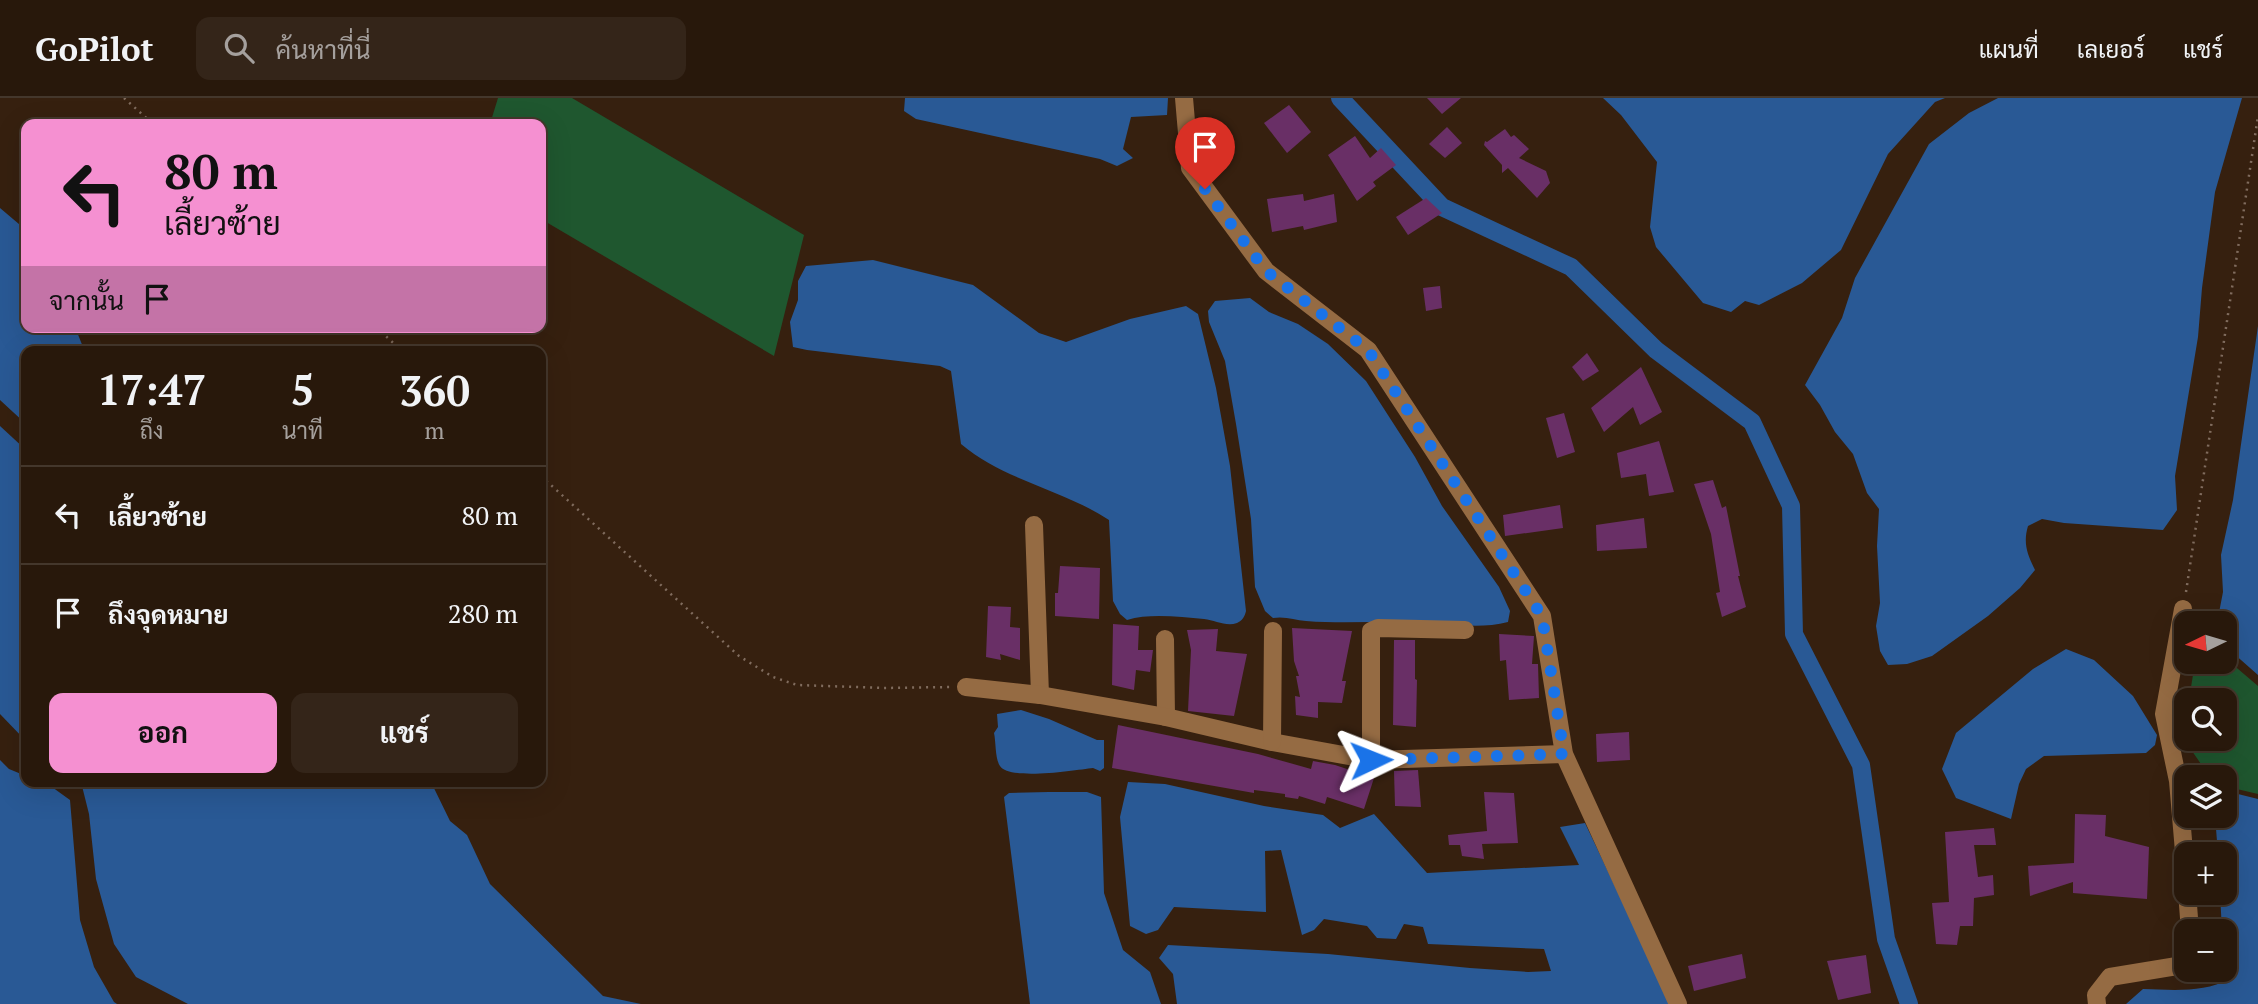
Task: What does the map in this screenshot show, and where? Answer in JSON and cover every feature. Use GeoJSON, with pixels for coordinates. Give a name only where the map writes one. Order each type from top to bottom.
{"type":"FeatureCollection","features":[{"type":"Feature","properties":{"kind":"street"},"geometry":{"type":"LineString","coordinates":[[1184,98],[1190,168],[1266,271],[1368,350],[1542,616],[1564,754],[1678,1004]]}},
{"type":"Feature","properties":{"kind":"street"},"geometry":{"type":"LineString","coordinates":[[1034,525],[1040,695]]}},
{"type":"Feature","properties":{"kind":"street"},"geometry":{"type":"LineString","coordinates":[[2183,609],[2165,714],[2178,781],[2183,842]]}},
{"type":"Feature","properties":{"kind":"street"},"geometry":{"type":"LineString","coordinates":[[1371,760],[1371,631],[1378,628],[1465,630]]}},
{"type":"Feature","properties":{"kind":"street"},"geometry":{"type":"LineString","coordinates":[[1272,631],[1272,742]]}},
{"type":"Feature","properties":{"kind":"street"},"geometry":{"type":"LineString","coordinates":[[1165,639],[1166,717]]}},
{"type":"Feature","properties":{"kind":"street"},"geometry":{"type":"LineString","coordinates":[[966,687],[1040,695],[1166,717],[1272,742],[1371,760],[1564,754]]}},
{"type":"Feature","properties":{"kind":"street"},"geometry":{"type":"LineString","coordinates":[[2097,1004],[2096,995],[2109,977],[2174,967]]}},
{"type":"Feature","properties":{"kind":"path"},"geometry":{"type":"LineString","coordinates":[[124,98],[147,119]]}},
{"type":"Feature","properties":{"kind":"path"},"geometry":{"type":"LineString","coordinates":[[2183,609],[2258,116]]}},
{"type":"Feature","properties":{"kind":"path"},"geometry":{"type":"LineString","coordinates":[[382,333],[397,346]]}},
{"type":"Feature","properties":{"kind":"path"},"geometry":{"type":"LineString","coordinates":[[546,481],[739,656],[773,677],[797,685],[966,687]]}},
{"type":"Feature","properties":{"kind":"green space"},"geometry":{"type":"Polygon","coordinates":[[[498,98],[572,98],[804,235],[774,356],[546,222],[546,119],[492,119],[498,98]]]}},
{"type":"Feature","properties":{"kind":"green space"},"geometry":{"type":"Polygon","coordinates":[[[2237,668],[2258,686],[2258,794],[2237,789],[2237,765],[2202,765],[2192,751],[2237,751],[2237,688],[2191,688],[2193,674],[2237,674],[2237,668]]]}},
{"type":"Feature","properties":{"kind":"water"},"geometry":{"type":"Polygon","coordinates":[[[905,98],[1168,98],[1167,115],[1131,117],[1123,149],[1133,158],[1117,166],[1100,159],[916,119],[904,111],[905,98]]]}},
{"type":"Feature","properties":{"kind":"water"},"geometry":{"type":"Polygon","coordinates":[[[1603,98],[1945,98],[1935,102],[1888,154],[1841,250],[1802,283],[1759,305],[1745,301],[1731,312],[1703,303],[1656,247],[1650,227],[1657,162],[1621,115],[1603,98]]]}},
{"type":"Feature","properties":{"kind":"water"},"geometry":{"type":"Polygon","coordinates":[[[1998,98],[2242,98],[2215,192],[2198,337],[2175,476],[2177,510],[2163,530],[2042,519],[2028,526],[2027,548],[2035,570],[2020,588],[1988,616],[1932,656],[1907,664],[1888,665],[1880,651],[1876,626],[1880,603],[1877,546],[1879,509],[1867,493],[1853,454],[1835,432],[1805,385],[1842,318],[1855,278],[1929,144],[1969,113],[1998,98]]]}},
{"type":"Feature","properties":{"kind":"water"},"geometry":{"type":"Polygon","coordinates":[[[0,208],[21,226],[21,333],[77,333],[83,346],[21,346],[21,419],[0,400],[0,208]]]}},
{"type":"Feature","properties":{"kind":"water"},"geometry":{"type":"Polygon","coordinates":[[[873,260],[973,285],[1039,333],[1066,342],[1130,319],[1186,306],[1198,314],[1216,388],[1230,466],[1246,611],[1242,620],[1229,624],[1165,616],[1127,620],[1113,601],[1109,520],[1072,500],[996,467],[961,444],[951,371],[940,366],[793,347],[790,322],[798,300],[798,281],[806,266],[873,260]]]}},
{"type":"Feature","properties":{"kind":"water"},"geometry":{"type":"Polygon","coordinates":[[[1250,298],[1269,312],[1298,324],[1328,344],[1366,381],[1415,457],[1442,506],[1499,587],[1510,611],[1508,622],[1474,626],[1415,622],[1320,622],[1273,618],[1265,611],[1255,587],[1251,519],[1225,361],[1209,322],[1208,311],[1215,301],[1250,298]]]}},
{"type":"Feature","properties":{"kind":"water"},"geometry":{"type":"Polygon","coordinates":[[[2258,326],[2258,675],[2237,656],[2237,611],[2219,611],[2223,592],[2221,555],[2233,500],[2258,326]]]}},
{"type":"Feature","properties":{"kind":"water"},"geometry":{"type":"Polygon","coordinates":[[[0,426],[21,445],[21,736],[0,714],[0,426]]]}},
{"type":"Feature","properties":{"kind":"water"},"geometry":{"type":"Polygon","coordinates":[[[2066,649],[2094,660],[2133,696],[2157,735],[2155,745],[2146,753],[2044,756],[2026,769],[2019,784],[2011,819],[1956,798],[1942,769],[1956,733],[2033,669],[2066,649]]]}},
{"type":"Feature","properties":{"kind":"water"},"geometry":{"type":"Polygon","coordinates":[[[1021,710],[1097,740],[1104,740],[1104,768],[1100,771],[1093,768],[1029,774],[1016,773],[1000,766],[994,733],[998,727],[997,714],[1021,710]]]}},
{"type":"Feature","properties":{"kind":"water"},"geometry":{"type":"Polygon","coordinates":[[[0,760],[9,769],[21,774],[21,787],[52,787],[70,800],[80,920],[94,967],[117,1004],[0,1004],[0,760]]]}},
{"type":"Feature","properties":{"kind":"water"},"geometry":{"type":"Polygon","coordinates":[[[1128,782],[1165,784],[1264,806],[1323,815],[1340,828],[1374,814],[1427,873],[1579,865],[1560,827],[1585,823],[1671,1004],[1177,1004],[1173,974],[1159,958],[1168,945],[1328,954],[1528,972],[1551,971],[1544,949],[1428,944],[1423,927],[1404,924],[1396,939],[1377,938],[1367,926],[1324,919],[1314,930],[1302,935],[1281,850],[1265,851],[1266,912],[1174,907],[1158,930],[1146,934],[1130,926],[1120,817],[1128,782]]]}},
{"type":"Feature","properties":{"kind":"water"},"geometry":{"type":"Polygon","coordinates":[[[82,787],[433,787],[450,821],[467,835],[490,884],[603,996],[641,1004],[188,1004],[136,977],[114,944],[96,879],[89,814],[82,787]]]}},
{"type":"Feature","properties":{"kind":"water"},"geometry":{"type":"Polygon","coordinates":[[[1087,792],[1101,797],[1104,893],[1123,950],[1150,972],[1161,1004],[1030,1004],[1004,797],[1009,793],[1087,792]]]}},
{"type":"Feature","properties":{"kind":"water"},"geometry":{"type":"Polygon","coordinates":[[[2237,794],[2258,799],[2258,1004],[2126,1004],[2143,989],[2198,989],[2222,982],[2237,982],[2237,919],[2221,919],[2221,905],[2237,905],[2237,842],[2217,842],[2216,828],[2237,828],[2237,794]]]}},
{"type":"Feature","properties":{"kind":"building"},"geometry":{"type":"Polygon","coordinates":[[[1427,98],[1461,98],[1442,114],[1427,98]]]}},
{"type":"Feature","properties":{"kind":"building"},"geometry":{"type":"Polygon","coordinates":[[[1289,105],[1311,132],[1287,153],[1264,123],[1289,105]]]}},
{"type":"Feature","properties":{"kind":"building"},"geometry":{"type":"Polygon","coordinates":[[[1447,127],[1462,143],[1445,158],[1429,144],[1447,127]]]}},
{"type":"Feature","properties":{"kind":"building"},"geometry":{"type":"Polygon","coordinates":[[[1505,129],[1511,137],[1514,135],[1529,149],[1519,158],[1546,171],[1550,183],[1537,198],[1508,168],[1502,173],[1502,165],[1484,145],[1485,141],[1505,129]]]}},
{"type":"Feature","properties":{"kind":"building"},"geometry":{"type":"Polygon","coordinates":[[[1355,136],[1370,158],[1381,148],[1396,165],[1373,182],[1376,186],[1357,201],[1328,155],[1355,136]]]}},
{"type":"Feature","properties":{"kind":"building"},"geometry":{"type":"Polygon","coordinates":[[[1303,194],[1304,201],[1334,194],[1337,222],[1304,230],[1303,226],[1272,232],[1267,199],[1303,194]]]}},
{"type":"Feature","properties":{"kind":"building"},"geometry":{"type":"Polygon","coordinates":[[[1426,198],[1442,213],[1408,235],[1396,217],[1426,198]]]}},
{"type":"Feature","properties":{"kind":"building"},"geometry":{"type":"Polygon","coordinates":[[[1440,286],[1442,308],[1426,311],[1423,288],[1440,286]]]}},
{"type":"Feature","properties":{"kind":"building"},"geometry":{"type":"Polygon","coordinates":[[[1587,353],[1599,371],[1583,381],[1572,367],[1587,353]]]}},
{"type":"Feature","properties":{"kind":"building"},"geometry":{"type":"Polygon","coordinates":[[[1641,367],[1662,412],[1640,425],[1633,407],[1604,432],[1591,408],[1641,367]]]}},
{"type":"Feature","properties":{"kind":"building"},"geometry":{"type":"Polygon","coordinates":[[[1564,413],[1575,452],[1557,458],[1546,418],[1564,413]]]}},
{"type":"Feature","properties":{"kind":"building"},"geometry":{"type":"Polygon","coordinates":[[[1659,441],[1674,492],[1649,496],[1646,474],[1621,478],[1617,453],[1659,441]]]}},
{"type":"Feature","properties":{"kind":"building"},"geometry":{"type":"Polygon","coordinates":[[[1713,480],[1722,508],[1726,506],[1746,607],[1722,617],[1716,593],[1720,592],[1711,534],[1694,484],[1713,480]]]}},
{"type":"Feature","properties":{"kind":"building"},"geometry":{"type":"Polygon","coordinates":[[[1560,505],[1563,528],[1505,536],[1503,515],[1560,505]]]}},
{"type":"Feature","properties":{"kind":"building"},"geometry":{"type":"Polygon","coordinates":[[[1644,518],[1647,548],[1597,551],[1596,525],[1644,518]]]}},
{"type":"Feature","properties":{"kind":"building"},"geometry":{"type":"Polygon","coordinates":[[[1060,566],[1100,568],[1099,619],[1055,616],[1055,593],[1058,593],[1060,566]]]}},
{"type":"Feature","properties":{"kind":"building"},"geometry":{"type":"Polygon","coordinates":[[[988,606],[1011,607],[1010,627],[1020,628],[1020,660],[1000,654],[1001,660],[986,657],[988,606]]]}},
{"type":"Feature","properties":{"kind":"building"},"geometry":{"type":"Polygon","coordinates":[[[1113,624],[1139,626],[1138,650],[1153,650],[1150,672],[1136,670],[1134,690],[1112,685],[1113,624]]]}},
{"type":"Feature","properties":{"kind":"building"},"geometry":{"type":"Polygon","coordinates":[[[1292,628],[1352,631],[1342,681],[1346,681],[1342,703],[1318,702],[1318,718],[1296,715],[1295,696],[1300,697],[1292,628]]]}},
{"type":"Feature","properties":{"kind":"building"},"geometry":{"type":"Polygon","coordinates":[[[1218,629],[1216,651],[1247,654],[1234,716],[1188,711],[1191,650],[1187,630],[1218,629]]]}},
{"type":"Feature","properties":{"kind":"building"},"geometry":{"type":"Polygon","coordinates":[[[1499,634],[1534,636],[1532,664],[1538,664],[1539,698],[1509,700],[1506,660],[1500,661],[1499,634]]]}},
{"type":"Feature","properties":{"kind":"building"},"geometry":{"type":"Polygon","coordinates":[[[1394,640],[1415,640],[1416,727],[1393,725],[1394,640]]]}},
{"type":"Feature","properties":{"kind":"building"},"geometry":{"type":"Polygon","coordinates":[[[1118,725],[1258,754],[1311,769],[1313,761],[1335,765],[1374,778],[1364,809],[1327,797],[1325,804],[1299,796],[1298,799],[1285,797],[1285,794],[1254,790],[1254,793],[1112,768],[1118,725]]]}},
{"type":"Feature","properties":{"kind":"building"},"geometry":{"type":"Polygon","coordinates":[[[1629,732],[1630,760],[1597,762],[1596,734],[1629,732]]]}},
{"type":"Feature","properties":{"kind":"building"},"geometry":{"type":"Polygon","coordinates":[[[1418,770],[1421,807],[1395,806],[1394,771],[1418,770]]]}},
{"type":"Feature","properties":{"kind":"building"},"geometry":{"type":"Polygon","coordinates":[[[1484,792],[1514,793],[1518,843],[1482,844],[1484,859],[1462,856],[1460,845],[1449,845],[1448,835],[1487,831],[1484,792]]]}},
{"type":"Feature","properties":{"kind":"building"},"geometry":{"type":"Polygon","coordinates":[[[2075,814],[2106,815],[2105,836],[2149,847],[2147,899],[2073,893],[2073,882],[2030,896],[2028,866],[2074,863],[2075,814]]]}},
{"type":"Feature","properties":{"kind":"building"},"geometry":{"type":"Polygon","coordinates":[[[1994,828],[1996,845],[1974,845],[1978,877],[1993,875],[1994,895],[1974,898],[1973,926],[1960,926],[1957,945],[1936,944],[1932,903],[1949,902],[1945,832],[1994,828]]]}},
{"type":"Feature","properties":{"kind":"building"},"geometry":{"type":"Polygon","coordinates":[[[1742,954],[1746,978],[1694,991],[1688,966],[1742,954]]]}},
{"type":"Feature","properties":{"kind":"building"},"geometry":{"type":"Polygon","coordinates":[[[1866,955],[1871,993],[1838,1000],[1827,961],[1866,955]]]}},
{"type":"Feature","properties":{"kind":"waterway"},"geometry":{"type":"LineString","coordinates":[[1340,98],[1442,207],[1571,267],[1656,350],[1752,422],[1791,506],[1794,634],[1861,765],[1886,939],[1909,1004]]}},
{"type":"Feature","properties":{"kind":"route"},"geometry":{"type":"LineString","coordinates":[[1205,189],[1266,271],[1368,350],[1542,616],[1564,754],[1371,760]]}}]}
